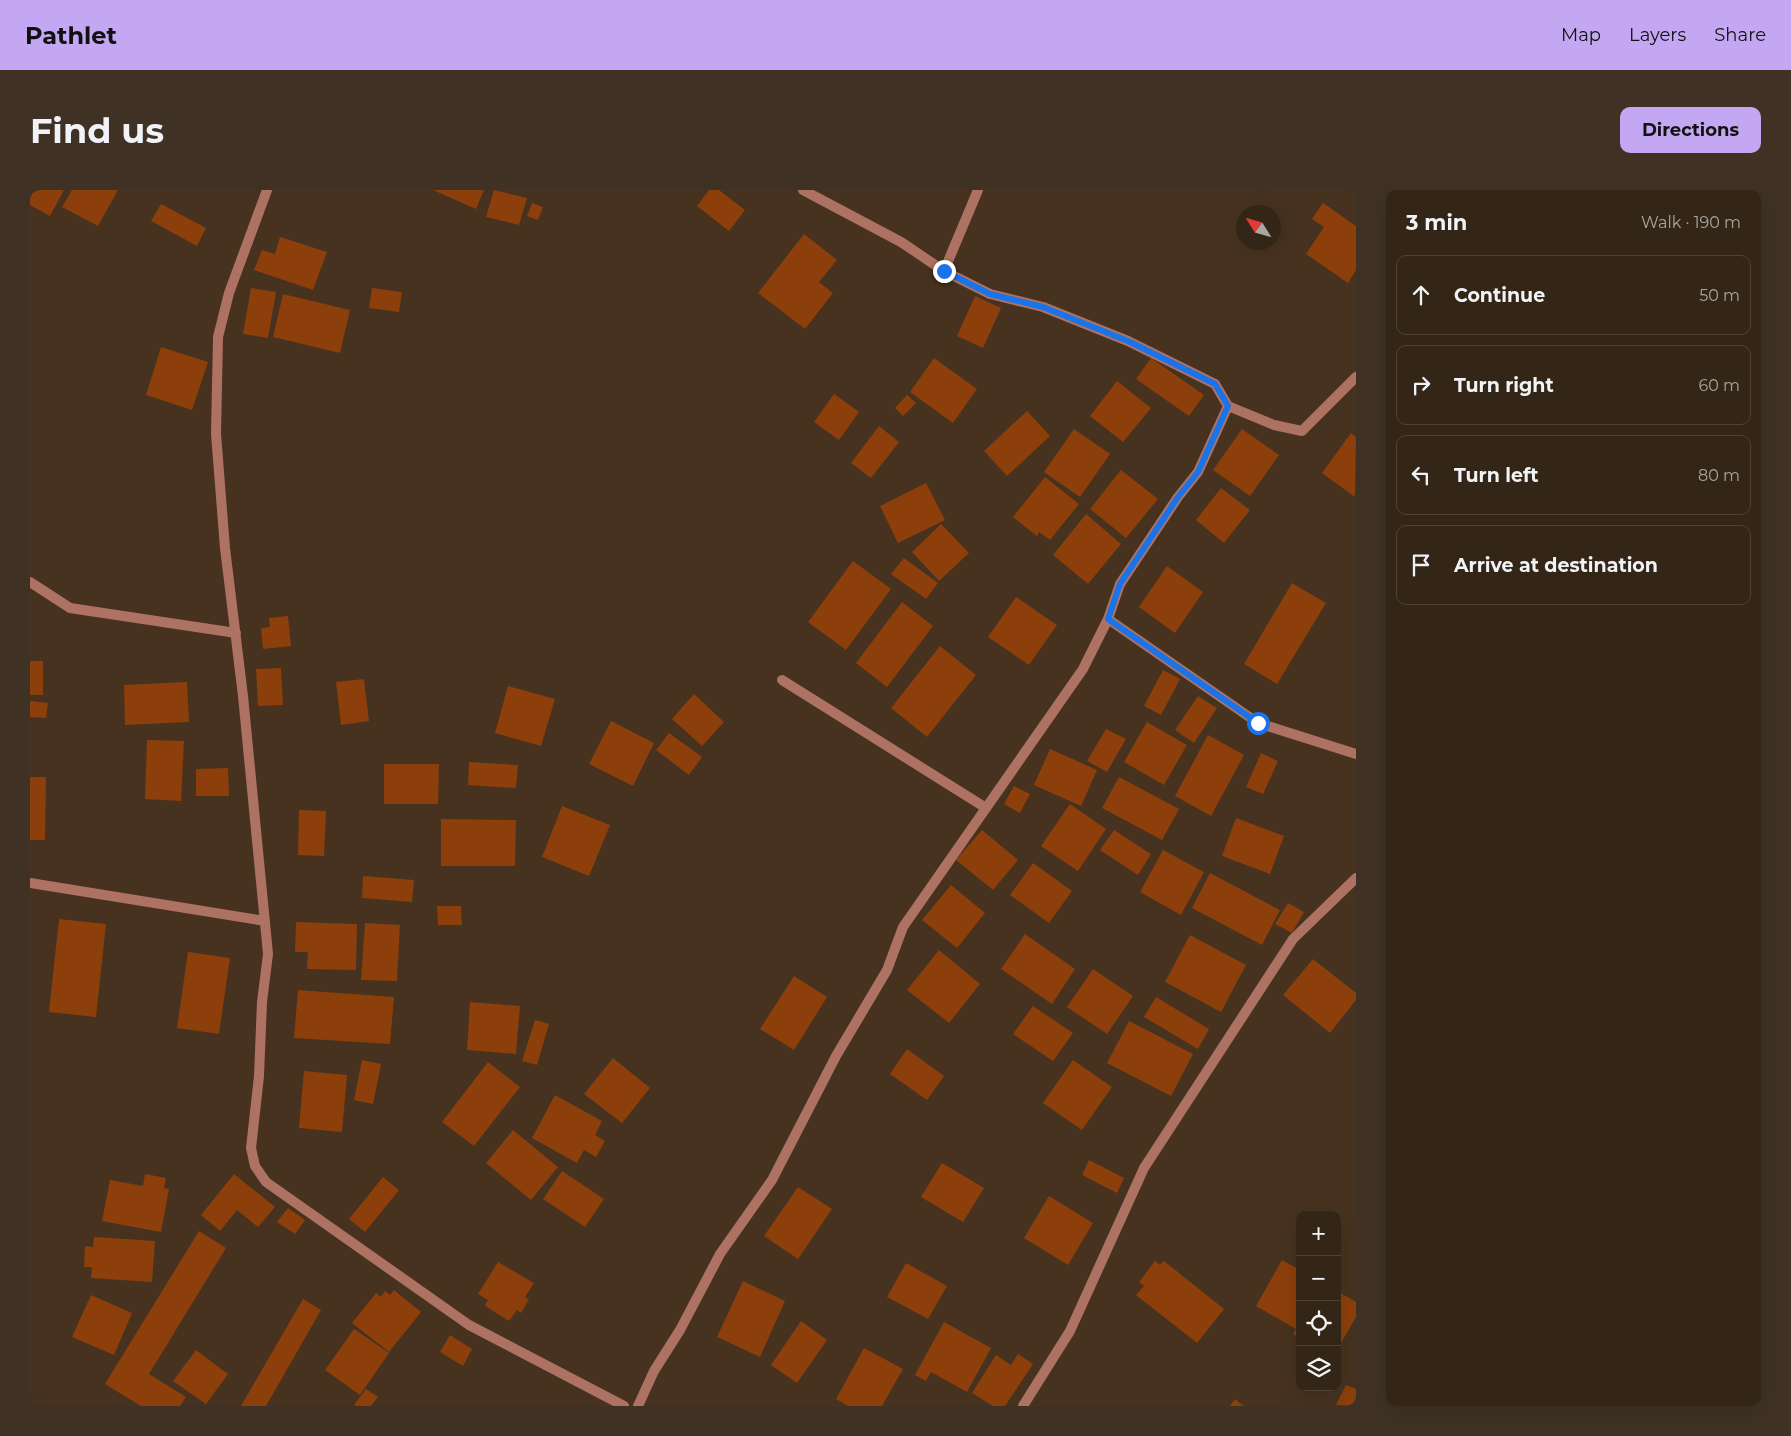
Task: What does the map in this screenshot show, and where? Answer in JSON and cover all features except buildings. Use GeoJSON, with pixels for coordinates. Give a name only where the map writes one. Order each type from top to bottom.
{"type":"FeatureCollection","features":[{"type":"Feature","properties":{"kind":"street"},"geometry":{"type":"LineString","coordinates":[[267,190],[229,293],[218,337],[216,434],[225,548],[236,633],[268,954],[262,1002],[259,1076],[250,1148],[255,1166],[266,1182],[469,1325],[624,1406]]}},
{"type":"Feature","properties":{"kind":"street"},"geometry":{"type":"LineString","coordinates":[[803,190],[902,242],[944,271],[990,294],[1043,307],[1128,341],[1215,384],[1228,406],[1274,425],[1302,430],[1356,377]]}},
{"type":"Feature","properties":{"kind":"street"},"geometry":{"type":"LineString","coordinates":[[944,271],[978,190]]}},
{"type":"Feature","properties":{"kind":"street"},"geometry":{"type":"LineString","coordinates":[[638,1406],[654,1371],[680,1330],[720,1254],[772,1180],[836,1056],[887,970],[903,927],[1083,669],[1108,619],[1120,584],[1178,497],[1198,472],[1228,406]]}},
{"type":"Feature","properties":{"kind":"street"},"geometry":{"type":"LineString","coordinates":[[30,582],[70,608],[236,633]]}},
{"type":"Feature","properties":{"kind":"street"},"geometry":{"type":"LineString","coordinates":[[1108,619],[1258,723],[1356,754]]}},
{"type":"Feature","properties":{"kind":"street"},"geometry":{"type":"LineString","coordinates":[[782,680],[986,808]]}},
{"type":"Feature","properties":{"kind":"street"},"geometry":{"type":"LineString","coordinates":[[1023,1406],[1070,1331],[1148,1160],[1293,940],[1356,878]]}},
{"type":"Feature","properties":{"kind":"street"},"geometry":{"type":"LineString","coordinates":[[30,883],[265,921]]}},
{"type":"Feature","properties":{"kind":"route"},"geometry":{"type":"LineString","coordinates":[[944,271],[990,294],[1043,307],[1128,341],[1174,366],[1215,384],[1228,406],[1198,472],[1178,497],[1120,584],[1108,619],[1258,723]]}}]}
